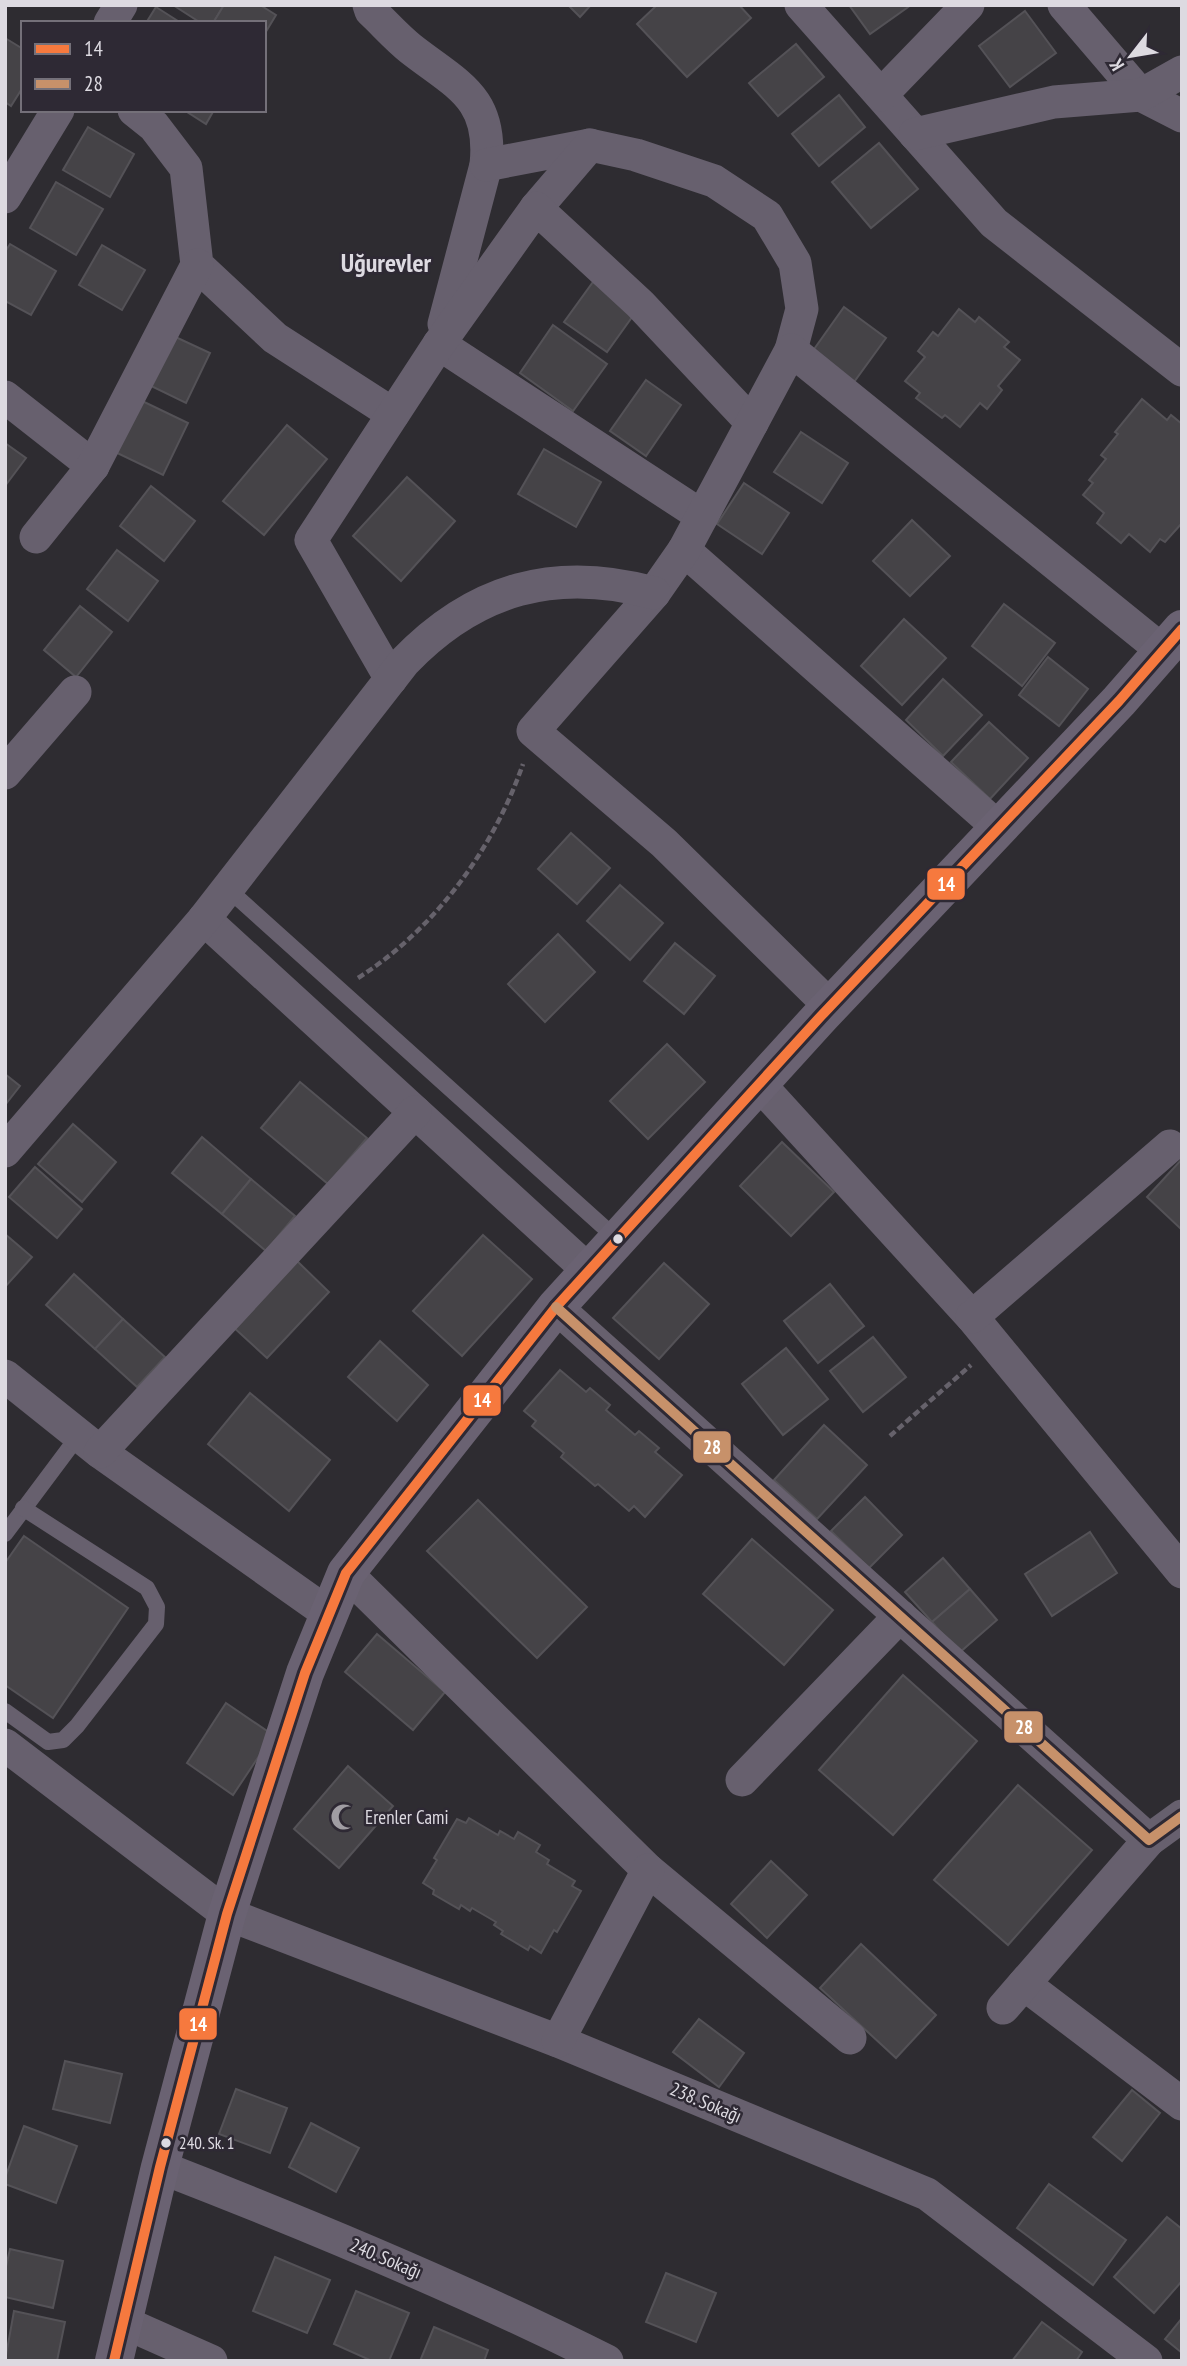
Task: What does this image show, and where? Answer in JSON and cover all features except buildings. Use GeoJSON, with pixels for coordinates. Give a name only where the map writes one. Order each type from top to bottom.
{"type":"FeatureCollection","features":[{"type":"Feature","properties":{"kind":"street"},"geometry":{"type":"LineString","coordinates":[[111,21],[121,5]]}},
{"type":"Feature","properties":{"kind":"street"},"geometry":{"type":"LineString","coordinates":[[369,5],[408,47],[470,95],[486,128],[486,165],[439,344]]}},
{"type":"Feature","properties":{"kind":"street"},"geometry":{"type":"LineString","coordinates":[[801,5],[994,223],[1182,370]]}},
{"type":"Feature","properties":{"kind":"street"},"geometry":{"type":"LineString","coordinates":[[881,95],[968,5]]}},
{"type":"Feature","properties":{"kind":"street"},"geometry":{"type":"LineString","coordinates":[[1064,5],[1141,94],[1182,116]]}},
{"type":"Feature","properties":{"kind":"street"},"geometry":{"type":"LineString","coordinates":[[915,134],[1054,103],[1141,94],[1182,72]]}},
{"type":"Feature","properties":{"kind":"street"},"geometry":{"type":"LineString","coordinates":[[5,197],[57,112]]}},
{"type":"Feature","properties":{"kind":"street"},"geometry":{"type":"LineString","coordinates":[[36,537],[93,466],[197,265],[186,168],[154,126],[136,112]]}},
{"type":"Feature","properties":{"kind":"street"},"geometry":{"type":"LineString","coordinates":[[486,165],[590,145],[636,155],[714,181],[767,216],[795,263],[802,309],[791,350],[684,550],[654,593],[533,731],[664,843],[830,1006]]}},
{"type":"Feature","properties":{"kind":"street"},"geometry":{"type":"LineString","coordinates":[[391,679],[311,540],[439,344],[536,208],[590,145]]}},
{"type":"Feature","properties":{"kind":"street"},"geometry":{"type":"LineString","coordinates":[[536,208],[640,304],[752,423]]}},
{"type":"Feature","properties":{"kind":"street"},"geometry":{"type":"LineString","coordinates":[[197,265],[275,338],[393,414]]}},
{"type":"Feature","properties":{"kind":"street"},"geometry":{"type":"LineString","coordinates":[[439,344],[702,516]]}},
{"type":"Feature","properties":{"kind":"street"},"geometry":{"type":"LineString","coordinates":[[114,2361],[160,2167],[227,1914],[305,1673],[346,1573],[556,1307],[830,1006],[1119,701],[1172,640],[791,350]]}},
{"type":"Feature","properties":{"kind":"street"},"geometry":{"type":"LineString","coordinates":[[5,397],[93,466]]}},
{"type":"Feature","properties":{"kind":"street"},"geometry":{"type":"LineString","coordinates":[[684,550],[999,828]]}},
{"type":"Feature","properties":{"kind":"street"},"geometry":{"type":"LineString","coordinates":[[5,1151],[204,919],[391,679],[424,641],[447,622],[472,607],[529,586],[560,581],[592,581],[624,585],[654,593]]}},
{"type":"Feature","properties":{"kind":"street"},"geometry":{"type":"LineString","coordinates":[[5,773],[75,692]]}},
{"type":"Feature","properties":{"kind":"street"},"geometry":{"type":"LineString","coordinates":[[204,919],[589,1271]]}},
{"type":"Feature","properties":{"kind":"street"},"geometry":{"type":"LineString","coordinates":[[759,1084],[972,1317],[1182,1572]]}},
{"type":"Feature","properties":{"kind":"street"},"geometry":{"type":"LineString","coordinates":[[89,1444],[415,1112]]}},
{"type":"Feature","properties":{"kind":"street"},"geometry":{"type":"LineString","coordinates":[[972,1317],[1170,1146]]}},
{"type":"Feature","properties":{"kind":"street"},"geometry":{"type":"LineString","coordinates":[[556,1307],[1149,1840]]}},
{"type":"Feature","properties":{"kind":"street"},"geometry":{"type":"LineString","coordinates":[[5,1376],[89,1444],[329,1614]]}},
{"type":"Feature","properties":{"kind":"street"},"geometry":{"type":"LineString","coordinates":[[346,1573],[648,1870],[850,2038]]}},
{"type":"Feature","properties":{"kind":"street"},"geometry":{"type":"LineString","coordinates":[[742,1780],[900,1616]]}},
{"type":"Feature","properties":{"kind":"street","name":"238. Sokağı"},"geometry":{"type":"LineString","coordinates":[[5,1745],[227,1914],[558,2041],[927,2194],[1146,2361]]}},
{"type":"Feature","properties":{"kind":"street"},"geometry":{"type":"LineString","coordinates":[[1182,1816],[1149,1840],[1014,1996],[1182,2104]]}},
{"type":"Feature","properties":{"kind":"street"},"geometry":{"type":"LineString","coordinates":[[558,2041],[648,1870]]}},
{"type":"Feature","properties":{"kind":"street","name":"240. Sokağı"},"geometry":{"type":"LineString","coordinates":[[160,2167],[407,2267],[607,2361]]}},
{"type":"Feature","properties":{"kind":"street"},"geometry":{"type":"LineString","coordinates":[[123,2322],[211,2361]]}},
{"type":"Feature","properties":{"kind":"lane"},"geometry":{"type":"LineString","coordinates":[[228,889],[617,1239]]}},
{"type":"Feature","properties":{"kind":"lane"},"geometry":{"type":"LineString","coordinates":[[5,1534],[23,1508],[89,1444]]}},
{"type":"Feature","properties":{"kind":"lane"},"geometry":{"type":"LineString","coordinates":[[5,1711],[48,1742],[63,1740],[77,1726],[156,1624],[157,1607],[147,1588],[23,1508]]}},
{"type":"Feature","properties":{"kind":"path"},"geometry":{"type":"LineString","coordinates":[[340,989],[395,950],[422,926],[471,868],[508,802],[533,731]]}},
{"type":"Feature","properties":{"kind":"path"},"geometry":{"type":"LineString","coordinates":[[890,1436],[994,1344]]}},
{"type":"Feature","properties":{"kind":"transit line","name":"14"},"geometry":{"type":"LineString","coordinates":[[114,2361],[160,2167],[227,1914],[305,1673],[346,1573],[556,1307],[821,1016],[1119,701],[1182,629]]}},
{"type":"Feature","properties":{"kind":"transit line","name":"28"},"geometry":{"type":"LineString","coordinates":[[556,1307],[1149,1840],[1182,1816]]}},
{"type":"Feature","properties":{"kind":"place","name":"Erenler Cami"},"geometry":{"type":"Point","coordinates":[344,1817]}},
{"type":"Feature","properties":{"kind":"place","name":"240. Sk. 1"},"geometry":{"type":"Point","coordinates":[166,2143]}},
{"type":"Feature","properties":{"kind":"district","name":"Uğurevler"},"geometry":{"type":"Point","coordinates":[386,262]}}]}
